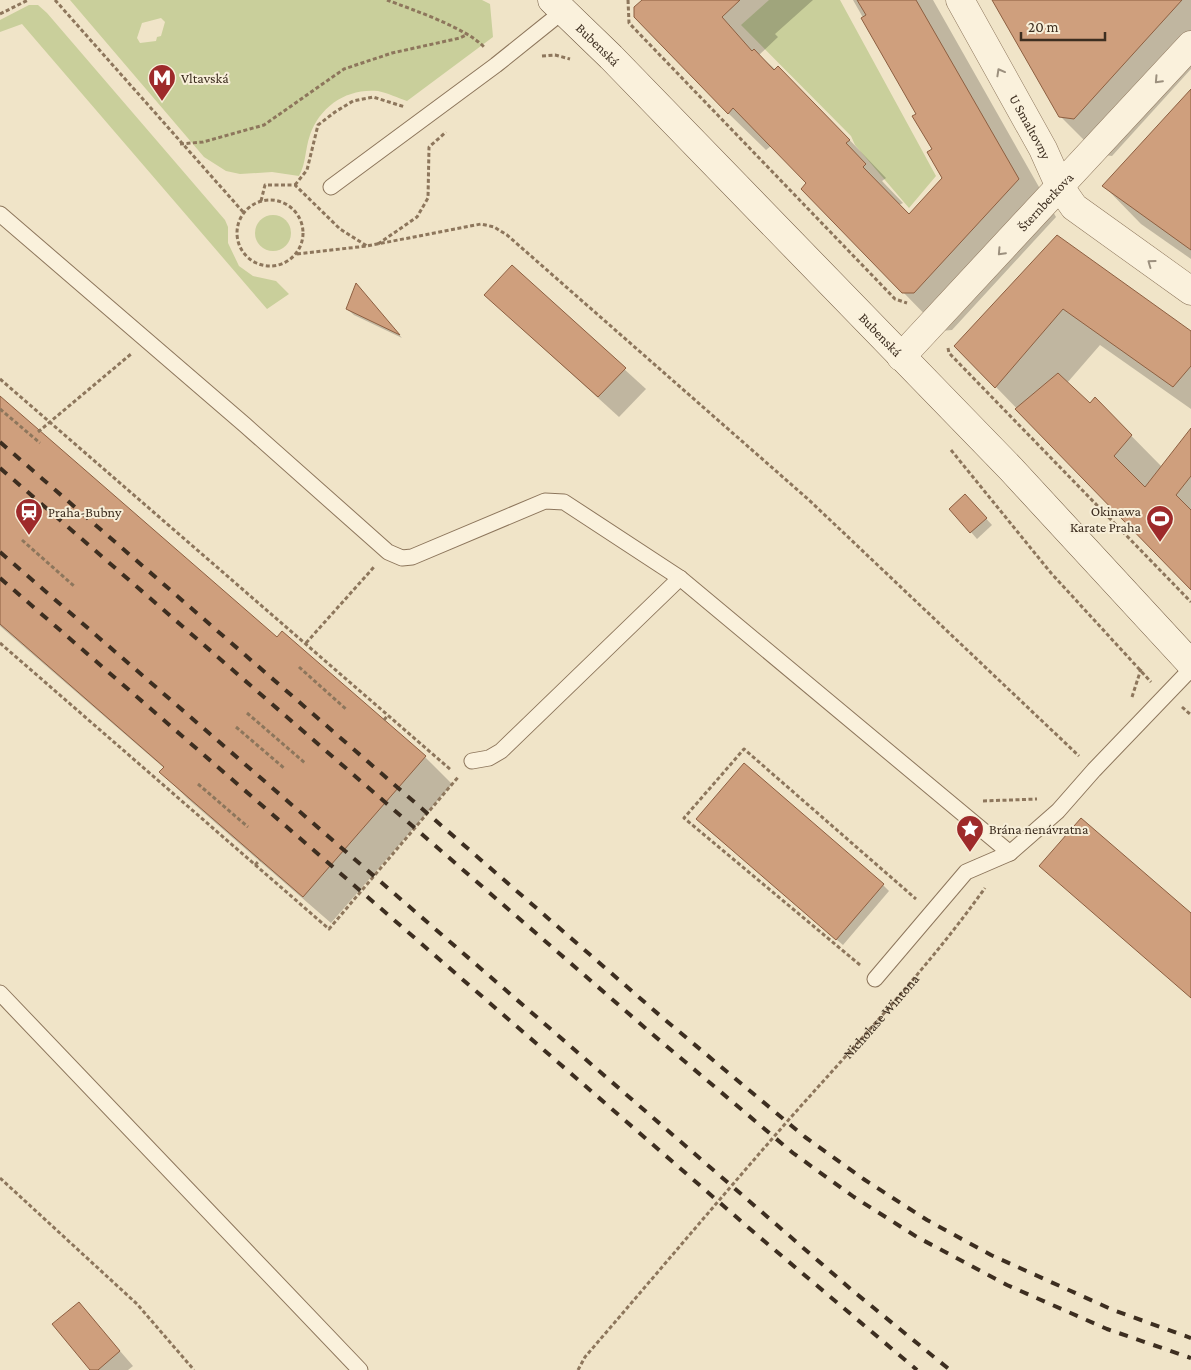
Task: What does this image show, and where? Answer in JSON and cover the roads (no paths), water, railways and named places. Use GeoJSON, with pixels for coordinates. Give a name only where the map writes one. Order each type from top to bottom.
{"type":"FeatureCollection","features":[{"type":"Feature","properties":{"kind":"main road","name":"U Smaltovny"},"geometry":{"type":"LineString","coordinates":[[960,0],[1043,149],[1060,187],[1074,207],[1191,291]]}},
{"type":"Feature","properties":{"kind":"main road","name":"Bubenská"},"geometry":{"type":"LineString","coordinates":[[557,3],[1011,470],[1191,664]]}},
{"type":"Feature","properties":{"kind":"main road","name":"Šternberkova"},"geometry":{"type":"LineString","coordinates":[[901,357],[1191,45]]}},
{"type":"Feature","properties":{"kind":"lane"},"geometry":{"type":"LineString","coordinates":[[331,187],[496,65],[557,3]]}},
{"type":"Feature","properties":{"kind":"lane"},"geometry":{"type":"LineString","coordinates":[[0,214],[147,340],[388,552],[402,558],[412,557],[544,501],[554,500],[573,506],[680,578],[1010,853]]}},
{"type":"Feature","properties":{"kind":"lane"},"geometry":{"type":"LineString","coordinates":[[472,761],[490,758],[501,751],[680,578]]}},
{"type":"Feature","properties":{"kind":"lane"},"geometry":{"type":"LineString","coordinates":[[875,978],[966,872],[1010,853],[1058,811],[1094,770],[1191,669]]}},
{"type":"Feature","properties":{"kind":"lane"},"geometry":{"type":"LineString","coordinates":[[0,993],[360,1370]]}},
{"type":"Feature","properties":{"kind":"railway"},"geometry":{"type":"LineString","coordinates":[[0,442],[664,1019],[805,1137],[865,1180],[927,1220],[991,1255],[1113,1310],[1191,1338]]}},
{"type":"Feature","properties":{"kind":"railway"},"geometry":{"type":"LineString","coordinates":[[0,468],[651,1033],[793,1153],[854,1197],[917,1237],[1007,1285],[1107,1329],[1191,1358]]}},
{"type":"Feature","properties":{"kind":"railway"},"geometry":{"type":"LineString","coordinates":[[0,552],[853,1291],[950,1370]]}},
{"type":"Feature","properties":{"kind":"railway"},"geometry":{"type":"LineString","coordinates":[[0,578],[757,1235],[917,1370]]}},
{"type":"Feature","properties":{"kind":"place","name":"Vltavská"},"geometry":{"type":"Point","coordinates":[162,102]}},
{"type":"Feature","properties":{"kind":"place","name":"Praha-Bubny"},"geometry":{"type":"Point","coordinates":[29,536]}},
{"type":"Feature","properties":{"kind":"place","name":"Okinawa Karate Praha"},"geometry":{"type":"Point","coordinates":[1160,543]}},
{"type":"Feature","properties":{"kind":"place","name":"Brána nenávratna"},"geometry":{"type":"Point","coordinates":[970,853]}}]}
